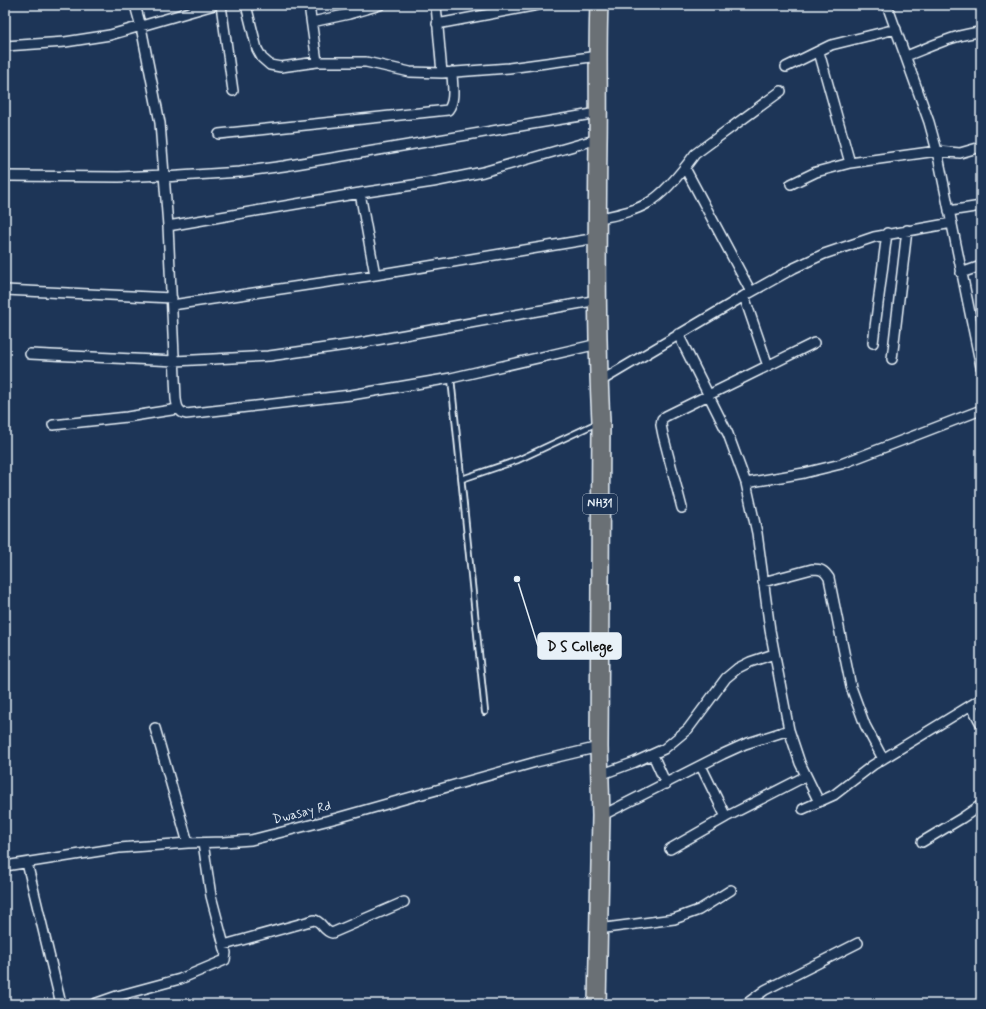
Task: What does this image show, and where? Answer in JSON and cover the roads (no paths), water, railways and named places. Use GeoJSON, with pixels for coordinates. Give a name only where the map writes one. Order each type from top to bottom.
{"type":"FeatureCollection","features":[{"type":"Feature","properties":{"kind":"highway","name":"NH31"},"geometry":{"type":"LineString","coordinates":[[597,1004],[601,816],[599,747],[600,421],[597,238],[599,5]]}},
{"type":"Feature","properties":{"kind":"street"},"geometry":{"type":"LineString","coordinates":[[135,5],[141,27],[160,123],[168,226],[176,399],[178,409],[182,413],[186,414],[351,395],[451,378],[598,344]]}},
{"type":"Feature","properties":{"kind":"street"},"geometry":{"type":"LineString","coordinates":[[5,46],[65,42],[110,35],[214,5]]}},
{"type":"Feature","properties":{"kind":"street"},"geometry":{"type":"LineString","coordinates":[[221,5],[233,91]]}},
{"type":"Feature","properties":{"kind":"street"},"geometry":{"type":"LineString","coordinates":[[246,5],[257,49],[262,58],[270,65],[281,67],[317,62],[366,62],[410,72],[442,73],[509,68],[598,56]]}},
{"type":"Feature","properties":{"kind":"street"},"geometry":{"type":"LineString","coordinates":[[309,5],[317,62]]}},
{"type":"Feature","properties":{"kind":"street"},"geometry":{"type":"LineString","coordinates":[[312,22],[359,12],[380,5]]}},
{"type":"Feature","properties":{"kind":"street"},"geometry":{"type":"LineString","coordinates":[[436,5],[442,73]]}},
{"type":"Feature","properties":{"kind":"street"},"geometry":{"type":"LineString","coordinates":[[437,24],[538,5]]}},
{"type":"Feature","properties":{"kind":"street"},"geometry":{"type":"LineString","coordinates":[[890,6],[896,29],[929,122],[937,151],[981,367]]}},
{"type":"Feature","properties":{"kind":"street"},"geometry":{"type":"LineString","coordinates":[[786,67],[831,45],[896,29]]}},
{"type":"Feature","properties":{"kind":"street"},"geometry":{"type":"LineString","coordinates":[[906,56],[956,37],[973,32],[981,32]]}},
{"type":"Feature","properties":{"kind":"street"},"geometry":{"type":"LineString","coordinates":[[819,52],[850,163]]}},
{"type":"Feature","properties":{"kind":"street"},"geometry":{"type":"LineString","coordinates":[[219,134],[448,110],[451,106],[452,100],[452,72]]}},
{"type":"Feature","properties":{"kind":"street"},"geometry":{"type":"LineString","coordinates":[[597,219],[637,209],[649,203],[659,195],[685,168],[695,154],[781,91]]}},
{"type":"Feature","properties":{"kind":"street"},"geometry":{"type":"LineString","coordinates":[[5,176],[119,177],[227,173],[269,168],[598,113]]}},
{"type":"Feature","properties":{"kind":"street"},"geometry":{"type":"LineString","coordinates":[[168,226],[483,172],[598,139]]}},
{"type":"Feature","properties":{"kind":"street"},"geometry":{"type":"LineString","coordinates":[[791,184],[816,172],[850,163],[937,151],[960,153],[981,147]]}},
{"type":"Feature","properties":{"kind":"street"},"geometry":{"type":"LineString","coordinates":[[685,168],[748,294],[768,366]]}},
{"type":"Feature","properties":{"kind":"street"},"geometry":{"type":"LineString","coordinates":[[360,193],[375,275]]}},
{"type":"Feature","properties":{"kind":"street"},"geometry":{"type":"LineString","coordinates":[[949,211],[981,206]]}},
{"type":"Feature","properties":{"kind":"street"},"geometry":{"type":"LineString","coordinates":[[599,382],[748,294],[794,268],[824,254],[854,242],[887,233],[952,223]]}},
{"type":"Feature","properties":{"kind":"street"},"geometry":{"type":"LineString","coordinates":[[892,359],[907,230]]}},
{"type":"Feature","properties":{"kind":"street"},"geometry":{"type":"LineString","coordinates":[[873,344],[887,233]]}},
{"type":"Feature","properties":{"kind":"street"},"geometry":{"type":"LineString","coordinates":[[5,290],[172,302],[375,275],[597,238]]}},
{"type":"Feature","properties":{"kind":"street"},"geometry":{"type":"LineString","coordinates":[[961,273],[981,266]]}},
{"type":"Feature","properties":{"kind":"street"},"geometry":{"type":"LineString","coordinates":[[30,354],[175,361],[269,356],[354,344],[598,300]]}},
{"type":"Feature","properties":{"kind":"street"},"geometry":{"type":"LineString","coordinates":[[678,334],[728,434],[746,483],[757,533],[774,654],[789,730],[800,763],[819,802]]}},
{"type":"Feature","properties":{"kind":"street"},"geometry":{"type":"LineString","coordinates":[[682,508],[663,435],[661,425],[662,419],[814,343]]}},
{"type":"Feature","properties":{"kind":"street"},"geometry":{"type":"LineString","coordinates":[[53,425],[127,417],[178,409]]}},
{"type":"Feature","properties":{"kind":"street"},"geometry":{"type":"LineString","coordinates":[[746,483],[804,473],[841,464],[981,410]]}},
{"type":"Feature","properties":{"kind":"street"},"geometry":{"type":"LineString","coordinates":[[763,582],[812,569],[820,569],[825,571],[829,578],[851,687],[864,725],[883,759]]}},
{"type":"Feature","properties":{"kind":"street"},"geometry":{"type":"LineString","coordinates":[[600,774],[653,755],[664,748],[688,729],[726,678],[738,668],[750,662],[774,654]]}},
{"type":"Feature","properties":{"kind":"street"},"geometry":{"type":"LineString","coordinates":[[803,810],[837,793],[863,771],[981,699]]}},
{"type":"Feature","properties":{"kind":"street"},"geometry":{"type":"LineString","coordinates":[[972,705],[981,724]]}},
{"type":"Feature","properties":{"kind":"street"},"geometry":{"type":"LineString","coordinates":[[155,728],[188,842]]}},
{"type":"Feature","properties":{"kind":"street"},"geometry":{"type":"LineString","coordinates":[[601,816],[723,754],[745,744],[789,730]]}},
{"type":"Feature","properties":{"kind":"street","name":"Dwasay Rd"},"geometry":{"type":"LineString","coordinates":[[5,866],[118,848],[188,842],[203,843],[251,840],[337,818],[536,762],[599,747]]}},
{"type":"Feature","properties":{"kind":"street"},"geometry":{"type":"LineString","coordinates":[[653,755],[666,784]]}},
{"type":"Feature","properties":{"kind":"street"},"geometry":{"type":"LineString","coordinates":[[701,766],[726,817]]}},
{"type":"Feature","properties":{"kind":"street"},"geometry":{"type":"LineString","coordinates":[[670,849],[726,817],[806,776]]}},
{"type":"Feature","properties":{"kind":"street"},"geometry":{"type":"LineString","coordinates":[[922,842],[981,805]]}},
{"type":"Feature","properties":{"kind":"street"},"geometry":{"type":"LineString","coordinates":[[94,1004],[117,996],[180,979],[223,962],[226,957],[224,945],[211,896],[203,843]]}},
{"type":"Feature","properties":{"kind":"street"},"geometry":{"type":"LineString","coordinates":[[27,863],[61,1004]]}},
{"type":"Feature","properties":{"kind":"street"},"geometry":{"type":"LineString","coordinates":[[598,929],[674,919],[699,910],[730,890]]}},
{"type":"Feature","properties":{"kind":"street"},"geometry":{"type":"LineString","coordinates":[[224,945],[314,920],[318,921],[325,930],[332,932],[404,902]]}},
{"type":"Feature","properties":{"kind":"street"},"geometry":{"type":"LineString","coordinates":[[746,1004],[758,1000],[778,983],[858,943]]}},
{"type":"Feature","properties":{"kind":"lane"},"geometry":{"type":"LineString","coordinates":[[451,378],[485,712]]}},
{"type":"Feature","properties":{"kind":"lane"},"geometry":{"type":"LineString","coordinates":[[462,479],[518,460],[600,421]]}},
{"type":"Feature","properties":{"kind":"place","name":"D S College"},"geometry":{"type":"Point","coordinates":[517,579]}}]}
